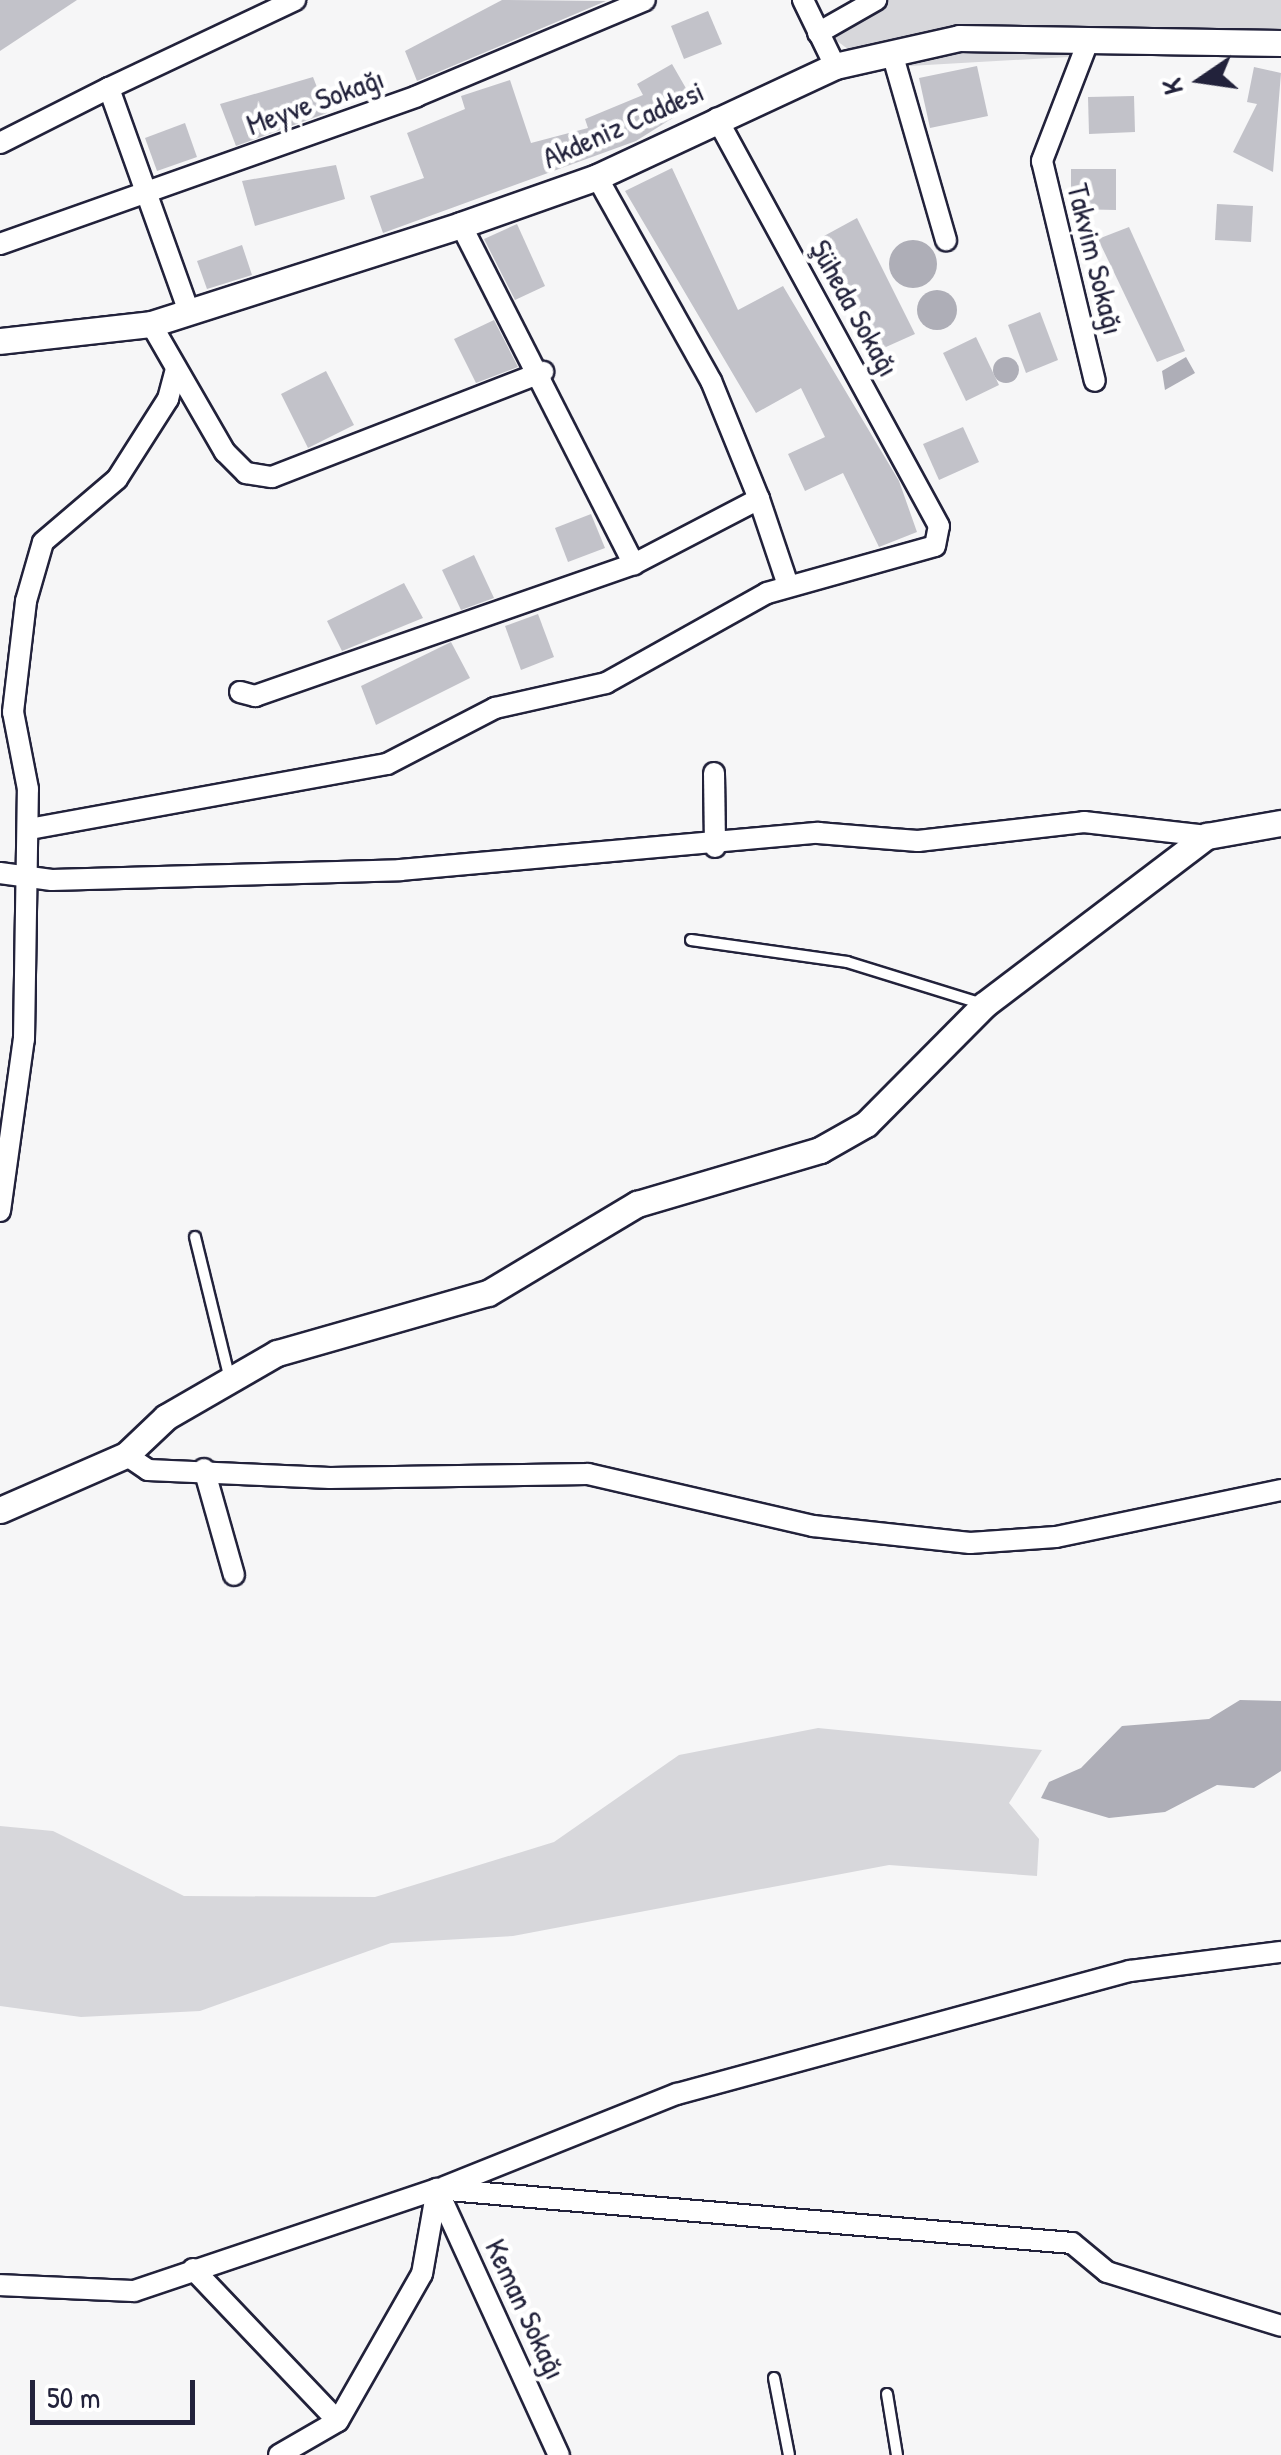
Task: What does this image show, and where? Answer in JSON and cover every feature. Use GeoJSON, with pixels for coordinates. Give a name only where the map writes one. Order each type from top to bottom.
{"type":"FeatureCollection","features":[{"type":"Feature","properties":{"kind":"street"},"geometry":{"type":"LineString","coordinates":[[0,143],[295,0]]}},
{"type":"Feature","properties":{"kind":"street","name":"Meyve Sokağı"},"geometry":{"type":"LineString","coordinates":[[0,244],[417,96],[645,0]]}},
{"type":"Feature","properties":{"kind":"street"},"geometry":{"type":"LineString","coordinates":[[803,0],[834,66]]}},
{"type":"Feature","properties":{"kind":"street"},"geometry":{"type":"LineString","coordinates":[[818,33],[876,0]]}},
{"type":"Feature","properties":{"kind":"street","name":"Akdeniz Caddesi"},"geometry":{"type":"LineString","coordinates":[[0,341],[150,324],[460,224],[597,177],[834,66],[959,38],[1281,43]]}},
{"type":"Feature","properties":{"kind":"street","name":"Takvim Sokağı"},"geometry":{"type":"LineString","coordinates":[[1089,39],[1042,161],[1095,381]]}},
{"type":"Feature","properties":{"kind":"street"},"geometry":{"type":"LineString","coordinates":[[892,53],[946,240]]}},
{"type":"Feature","properties":{"kind":"street"},"geometry":{"type":"LineString","coordinates":[[110,88],[189,312]]}},
{"type":"Feature","properties":{"kind":"street","name":"Şüheda Sokağı"},"geometry":{"type":"LineString","coordinates":[[717,118],[939,526],[930,550],[788,585]]}},
{"type":"Feature","properties":{"kind":"street"},"geometry":{"type":"LineString","coordinates":[[29,828],[387,764],[495,708],[606,683],[788,585],[759,499],[711,381],[597,177]]}},
{"type":"Feature","properties":{"kind":"street"},"geometry":{"type":"LineString","coordinates":[[460,224],[543,372],[634,564]]}},
{"type":"Feature","properties":{"kind":"street"},"geometry":{"type":"LineString","coordinates":[[150,324],[225,452],[246,473],[272,477],[543,372]]}},
{"type":"Feature","properties":{"kind":"street"},"geometry":{"type":"LineString","coordinates":[[0,1211],[17,1128],[28,876],[29,828],[14,712],[43,542],[117,479],[168,399],[175,372]]}},
{"type":"Feature","properties":{"kind":"street"},"geometry":{"type":"LineString","coordinates":[[240,692],[255,696],[634,564],[759,499]]}},
{"type":"Feature","properties":{"kind":"street"},"geometry":{"type":"LineString","coordinates":[[714,773],[715,848]]}},
{"type":"Feature","properties":{"kind":"street"},"geometry":{"type":"LineString","coordinates":[[0,874],[400,870],[715,848],[818,833],[918,841],[1084,822],[1207,836],[1281,824]]}},
{"type":"Feature","properties":{"kind":"street"},"geometry":{"type":"LineString","coordinates":[[0,1510],[126,1455],[166,1417],[277,1352],[488,1293],[688,1184],[820,1150],[866,1124],[984,1004],[1207,836]]}},
{"type":"Feature","properties":{"kind":"street"},"geometry":{"type":"LineString","coordinates":[[126,1455],[148,1470],[204,1469],[375,1479],[588,1474],[813,1526],[970,1543],[1056,1537],[1281,1490]]}},
{"type":"Feature","properties":{"kind":"street"},"geometry":{"type":"LineString","coordinates":[[204,1469],[234,1574]]}},
{"type":"Feature","properties":{"kind":"street"},"geometry":{"type":"LineString","coordinates":[[0,2285],[134,2290],[437,2189],[677,2094],[1130,1971],[1281,1952]]}},
{"type":"Feature","properties":{"kind":"street"},"geometry":{"type":"LineString","coordinates":[[437,2189],[1072,2243],[1107,2272],[1281,2326]]}},
{"type":"Feature","properties":{"kind":"street"},"geometry":{"type":"LineString","coordinates":[[278,2455],[338,2421],[422,2274],[437,2189]]}},
{"type":"Feature","properties":{"kind":"street","name":"Keman Sokağı"},"geometry":{"type":"LineString","coordinates":[[437,2189],[559,2455]]}},
{"type":"Feature","properties":{"kind":"street"},"geometry":{"type":"LineString","coordinates":[[193,2268],[338,2421]]}},
{"type":"Feature","properties":{"kind":"lane"},"geometry":{"type":"LineString","coordinates":[[691,940],[848,962],[984,1004]]}},
{"type":"Feature","properties":{"kind":"lane"},"geometry":{"type":"LineString","coordinates":[[194,1237],[230,1380]]}},
{"type":"Feature","properties":{"kind":"lane"},"geometry":{"type":"LineString","coordinates":[[774,2378],[788,2455]]}},
{"type":"Feature","properties":{"kind":"lane"},"geometry":{"type":"LineString","coordinates":[[887,2394],[897,2455]]}},
{"type":"Feature","properties":{"kind":"shaded area"},"geometry":{"type":"Polygon","coordinates":[[[882,0],[1281,0],[1281,45],[874,68],[826,33],[882,0]]]}},
{"type":"Feature","properties":{"kind":"shaded area"},"geometry":{"type":"Polygon","coordinates":[[[913,240],[930,247],[937,264],[930,281],[913,288],[896,281],[889,264],[896,247],[913,240]]]}},
{"type":"Feature","properties":{"kind":"shaded area"},"geometry":{"type":"Polygon","coordinates":[[[937,290],[951,296],[957,310],[951,324],[937,330],[923,324],[917,310],[923,296],[937,290]]]}},
{"type":"Feature","properties":{"kind":"shaded area"},"geometry":{"type":"Polygon","coordinates":[[[1006,357],[1015,361],[1019,370],[1015,379],[1006,383],[997,379],[993,370],[997,361],[1006,357]]]}},
{"type":"Feature","properties":{"kind":"shaded area"},"geometry":{"type":"Polygon","coordinates":[[[1186,357],[1195,373],[1165,390],[1162,371],[1186,357]]]}},
{"type":"Feature","properties":{"kind":"shaded area"},"geometry":{"type":"Polygon","coordinates":[[[1240,1700],[1281,1701],[1281,1771],[1254,1788],[1217,1785],[1165,1812],[1109,1818],[1041,1798],[1049,1782],[1081,1768],[1122,1726],[1209,1719],[1240,1700]]]}},
{"type":"Feature","properties":{"kind":"shaded area"},"geometry":{"type":"Polygon","coordinates":[[[818,1728],[1042,1750],[1009,1803],[1039,1839],[1037,1876],[889,1865],[513,1936],[391,1943],[200,2011],[81,2017],[0,2006],[0,1826],[53,1831],[184,1896],[375,1897],[554,1842],[679,1755],[818,1728]]]}},
{"type":"Feature","properties":{"kind":"building"},"geometry":{"type":"Polygon","coordinates":[[[0,0],[77,0],[0,51],[0,0]]]}},
{"type":"Feature","properties":{"kind":"building"},"geometry":{"type":"Polygon","coordinates":[[[502,0],[606,1],[417,81],[405,51],[502,0]]]}},
{"type":"Feature","properties":{"kind":"building"},"geometry":{"type":"Polygon","coordinates":[[[708,11],[722,44],[684,59],[671,26],[708,11]]]}},
{"type":"Feature","properties":{"kind":"building"},"geometry":{"type":"Polygon","coordinates":[[[672,64],[695,104],[636,141],[383,233],[370,196],[424,178],[407,133],[465,109],[461,96],[510,80],[531,143],[588,128],[585,119],[643,95],[637,84],[672,64]]]}},
{"type":"Feature","properties":{"kind":"building"},"geometry":{"type":"Polygon","coordinates":[[[977,66],[988,116],[930,128],[919,78],[977,66]]]}},
{"type":"Feature","properties":{"kind":"building"},"geometry":{"type":"Polygon","coordinates":[[[1254,67],[1281,73],[1273,172],[1233,152],[1257,104],[1247,102],[1254,67]]]}},
{"type":"Feature","properties":{"kind":"building"},"geometry":{"type":"Polygon","coordinates":[[[313,77],[327,113],[236,146],[220,104],[313,77]]]}},
{"type":"Feature","properties":{"kind":"building"},"geometry":{"type":"Polygon","coordinates":[[[1134,96],[1135,132],[1089,134],[1088,97],[1134,96]]]}},
{"type":"Feature","properties":{"kind":"building"},"geometry":{"type":"Polygon","coordinates":[[[185,123],[197,157],[157,171],[145,138],[185,123]]]}},
{"type":"Feature","properties":{"kind":"building"},"geometry":{"type":"Polygon","coordinates":[[[336,165],[345,199],[255,226],[242,181],[336,165]]]}},
{"type":"Feature","properties":{"kind":"building"},"geometry":{"type":"Polygon","coordinates":[[[672,168],[738,310],[783,286],[899,481],[917,532],[879,547],[843,473],[805,491],[788,454],[825,437],[801,388],[756,413],[625,191],[672,168]]]}},
{"type":"Feature","properties":{"kind":"building"},"geometry":{"type":"Polygon","coordinates":[[[1071,169],[1116,169],[1116,210],[1071,209],[1071,169]]]}},
{"type":"Feature","properties":{"kind":"building"},"geometry":{"type":"Polygon","coordinates":[[[1217,204],[1253,206],[1251,242],[1215,240],[1217,204]]]}},
{"type":"Feature","properties":{"kind":"building"},"geometry":{"type":"Polygon","coordinates":[[[857,218],[915,334],[877,351],[824,236],[857,218]]]}},
{"type":"Feature","properties":{"kind":"building"},"geometry":{"type":"Polygon","coordinates":[[[517,224],[545,286],[515,300],[484,239],[517,224]]]}},
{"type":"Feature","properties":{"kind":"building"},"geometry":{"type":"Polygon","coordinates":[[[1129,227],[1185,351],[1157,362],[1098,239],[1129,227]]]}},
{"type":"Feature","properties":{"kind":"building"},"geometry":{"type":"Polygon","coordinates":[[[242,245],[252,275],[207,289],[197,261],[242,245]]]}},
{"type":"Feature","properties":{"kind":"building"},"geometry":{"type":"Polygon","coordinates":[[[1040,312],[1058,360],[1026,373],[1008,325],[1040,312]]]}},
{"type":"Feature","properties":{"kind":"building"},"geometry":{"type":"Polygon","coordinates":[[[494,320],[518,367],[476,383],[454,339],[494,320]]]}},
{"type":"Feature","properties":{"kind":"building"},"geometry":{"type":"Polygon","coordinates":[[[976,337],[999,385],[966,401],[943,353],[976,337]]]}},
{"type":"Feature","properties":{"kind":"building"},"geometry":{"type":"Polygon","coordinates":[[[326,371],[354,425],[308,448],[281,394],[326,371]]]}},
{"type":"Feature","properties":{"kind":"building"},"geometry":{"type":"Polygon","coordinates":[[[963,427],[979,462],[939,480],[923,444],[963,427]]]}},
{"type":"Feature","properties":{"kind":"building"},"geometry":{"type":"Polygon","coordinates":[[[591,514],[605,548],[568,562],[555,528],[591,514]]]}},
{"type":"Feature","properties":{"kind":"building"},"geometry":{"type":"Polygon","coordinates":[[[474,555],[494,598],[461,610],[442,570],[474,555]]]}},
{"type":"Feature","properties":{"kind":"building"},"geometry":{"type":"Polygon","coordinates":[[[404,583],[423,618],[342,651],[327,621],[404,583]]]}},
{"type":"Feature","properties":{"kind":"building"},"geometry":{"type":"Polygon","coordinates":[[[538,614],[554,657],[521,670],[505,626],[538,614]]]}},
{"type":"Feature","properties":{"kind":"building"},"geometry":{"type":"Polygon","coordinates":[[[451,642],[470,678],[376,725],[361,686],[451,642]]]}}]}
